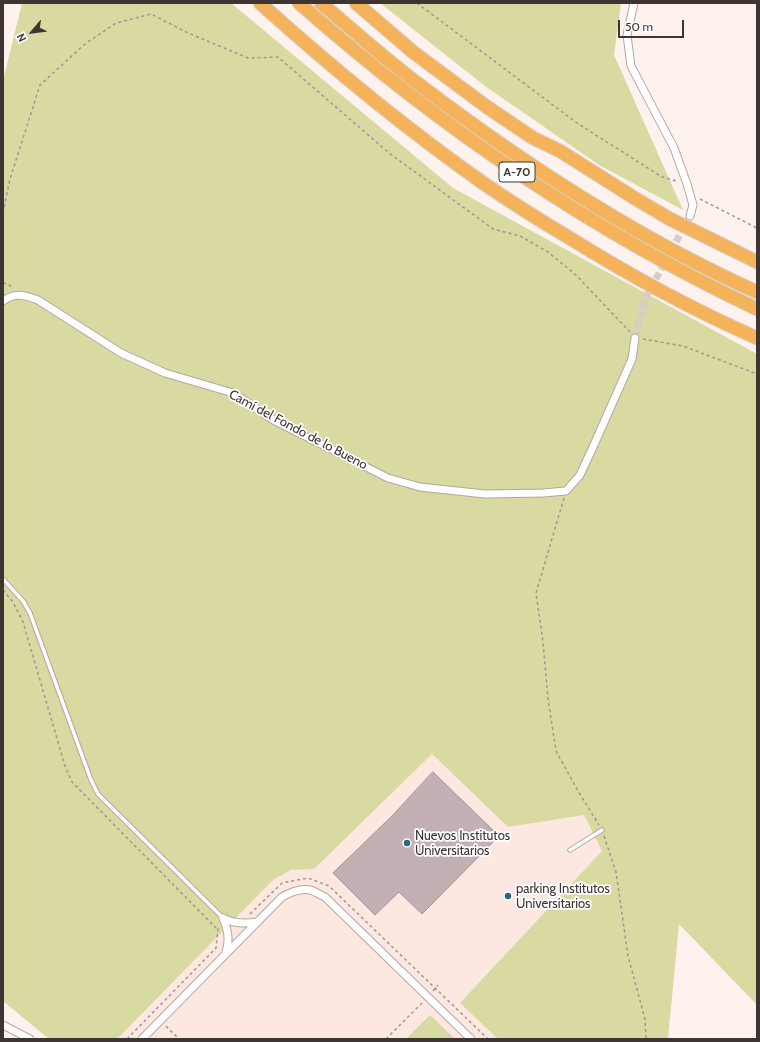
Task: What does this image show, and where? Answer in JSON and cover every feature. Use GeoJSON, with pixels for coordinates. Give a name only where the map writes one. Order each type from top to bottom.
{"type":"FeatureCollection","features":[{"type":"Feature","properties":{"kind":"highway"},"geometry":{"type":"LineString","coordinates":[[260,3],[332,67],[396,118],[484,184],[634,277],[694,309],[757,338]]}},
{"type":"Feature","properties":{"kind":"highway","name":"A-70"},"geometry":{"type":"LineString","coordinates":[[299,3],[401,88],[453,128],[507,166],[592,221],[646,252],[712,288],[757,309]]}},
{"type":"Feature","properties":{"kind":"highway","name":"A-70"},"geometry":{"type":"LineString","coordinates":[[321,3],[402,71],[497,142],[627,224],[704,268],[751,287],[757,292]]}},
{"type":"Feature","properties":{"kind":"highway"},"geometry":{"type":"LineString","coordinates":[[356,3],[420,56],[487,107],[533,138],[560,151],[670,219],[757,262]]}},
{"type":"Feature","properties":{"kind":"street"},"geometry":{"type":"LineString","coordinates":[[634,3],[627,35],[631,66],[674,148],[690,194],[692,204],[690,216]]}},
{"type":"Feature","properties":{"kind":"street","name":"Camí del Fondo de lo Bueno"},"geometry":{"type":"LineString","coordinates":[[3,301],[10,296],[24,295],[38,300],[121,353],[165,373],[233,393],[275,421],[388,478],[420,488],[486,494],[543,493],[566,490]]}},
{"type":"Feature","properties":{"kind":"street"},"geometry":{"type":"LineString","coordinates":[[566,490],[580,475],[632,359],[635,338]]}},
{"type":"Feature","properties":{"kind":"street"},"geometry":{"type":"LineString","coordinates":[[142,1039],[282,897],[299,890],[310,890],[325,897],[471,1039]]}},
{"type":"Feature","properties":{"kind":"street"},"geometry":{"type":"LineString","coordinates":[[225,955],[228,945],[228,934],[224,920],[247,924],[257,922]]}},
{"type":"Feature","properties":{"kind":"street"},"geometry":{"type":"LineString","coordinates":[[3,1025],[30,1039]]}},
{"type":"Feature","properties":{"kind":"lane"},"geometry":{"type":"LineString","coordinates":[[3,579],[23,601],[30,613],[91,780],[98,794],[224,920]]}},
{"type":"Feature","properties":{"kind":"lane"},"geometry":{"type":"LineString","coordinates":[[570,850],[602,830]]}},
{"type":"Feature","properties":{"kind":"path"},"geometry":{"type":"LineString","coordinates":[[417,3],[577,123],[662,177],[687,184]]}},
{"type":"Feature","properties":{"kind":"path"},"geometry":{"type":"LineString","coordinates":[[3,213],[10,179],[40,85],[85,44],[116,23],[151,14],[248,58],[278,58],[389,153],[493,229],[520,236],[548,252],[576,275],[635,338],[683,346],[757,374]]}},
{"type":"Feature","properties":{"kind":"path"},"geometry":{"type":"LineString","coordinates":[[690,194],[757,228]]}},
{"type":"Feature","properties":{"kind":"path"},"geometry":{"type":"LineString","coordinates":[[566,490],[536,593],[543,642],[548,699],[556,751],[602,830],[616,872],[628,956],[644,1019],[646,1039]]}},
{"type":"Feature","properties":{"kind":"path"},"geometry":{"type":"LineString","coordinates":[[249,915],[282,883],[308,878],[329,886],[488,1039]]}},
{"type":"Feature","properties":{"kind":"path"},"geometry":{"type":"LineString","coordinates":[[127,1039],[216,948],[218,941],[217,930],[224,920]]}},
{"type":"Feature","properties":{"kind":"path"},"geometry":{"type":"LineString","coordinates":[[386,1039],[438,985]]}},
{"type":"Feature","properties":{"kind":"path"},"geometry":{"type":"LineString","coordinates":[[166,1026],[179,1039]]}},
{"type":"Feature","properties":{"kind":"shaded area"},"geometry":{"type":"Polygon","coordinates":[[[432,754],[508,827],[584,814],[602,851],[460,1003],[498,1039],[117,1039],[273,880],[291,870],[314,869],[432,754]]]}},
{"type":"Feature","properties":{"kind":"green space"},"geometry":{"type":"Polygon","coordinates":[[[22,3],[231,3],[453,188],[757,354],[757,1005],[679,924],[668,1039],[498,1039],[460,1003],[602,851],[584,815],[508,827],[432,754],[314,869],[291,870],[273,880],[117,1039],[49,1039],[3,1001],[3,81],[22,3]]]}},
{"type":"Feature","properties":{"kind":"green space"},"geometry":{"type":"Polygon","coordinates":[[[380,3],[621,3],[614,55],[683,210],[599,165],[485,86],[380,3]]]}},
{"type":"Feature","properties":{"kind":"green space"},"geometry":{"type":"Polygon","coordinates":[[[430,1015],[455,1039],[406,1039],[430,1015]]]}},
{"type":"Feature","properties":{"kind":"building","name":"Nuevos Institutos Universitarios"},"geometry":{"type":"Polygon","coordinates":[[[433,772],[499,836],[422,914],[399,892],[375,915],[333,873],[393,815],[433,772]]]}},
{"type":"Feature","properties":{"kind":"tunnel"},"geometry":{"type":"LineString","coordinates":[[671,251],[690,216]]}},
{"type":"Feature","properties":{"kind":"tunnel"},"geometry":{"type":"LineString","coordinates":[[635,338],[645,299],[666,260]]}},
{"type":"Feature","properties":{"kind":"place","name":"Nuevos Institutos Universitarios"},"geometry":{"type":"Point","coordinates":[407,843]}},
{"type":"Feature","properties":{"kind":"place","name":"parking Institutos Universitarios"},"geometry":{"type":"Point","coordinates":[508,896]}}]}
